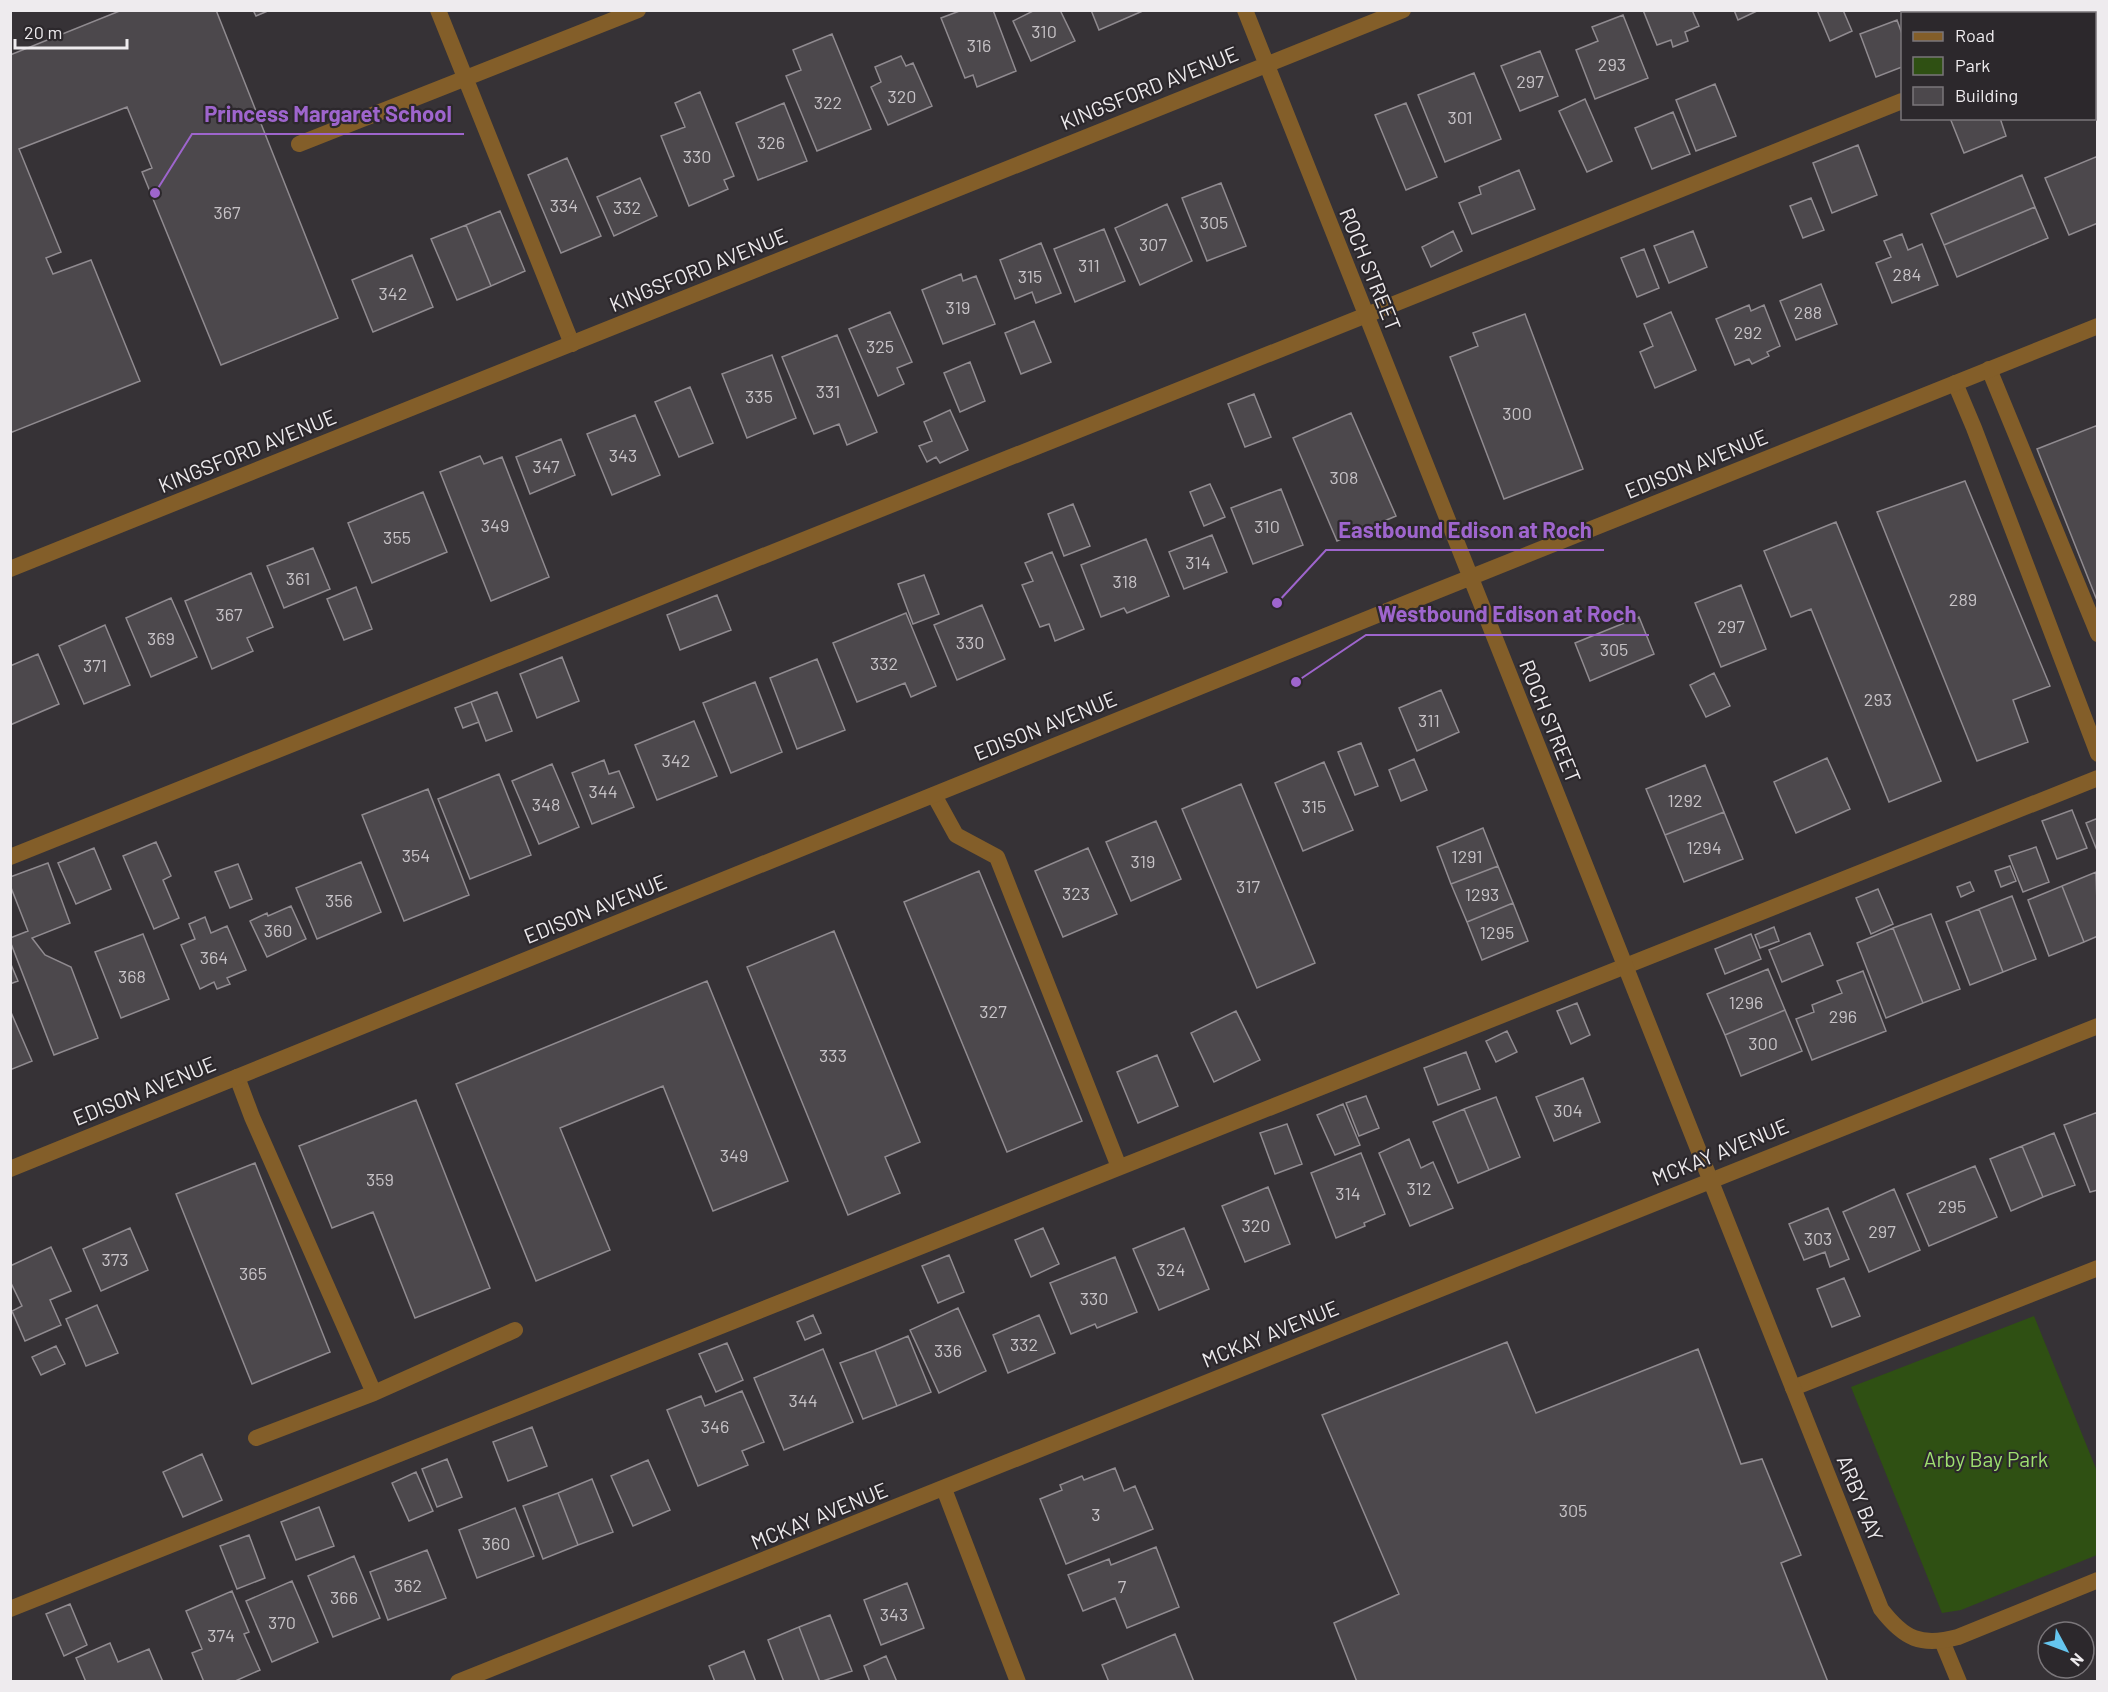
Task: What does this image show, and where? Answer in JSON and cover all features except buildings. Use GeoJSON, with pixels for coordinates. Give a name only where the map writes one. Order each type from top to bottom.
{"type":"FeatureCollection","features":[{"type":"Feature","properties":{"kind":"street"},"geometry":{"type":"LineString","coordinates":[[438,10],[572,344]]}},
{"type":"Feature","properties":{"kind":"street"},"geometry":{"type":"LineString","coordinates":[[299,144],[638,10]]}},
{"type":"Feature","properties":{"kind":"street","name":"ROCH STREET"},"geometry":{"type":"LineString","coordinates":[[1245,10],[1710,1180]]}},
{"type":"Feature","properties":{"kind":"street","name":"KINGSFORD AVENUE"},"geometry":{"type":"LineString","coordinates":[[10,570],[1403,10]]}},
{"type":"Feature","properties":{"kind":"street"},"geometry":{"type":"LineString","coordinates":[[10,857],[1901,101]]}},
{"type":"Feature","properties":{"kind":"street","name":"EDISON AVENUE"},"geometry":{"type":"LineString","coordinates":[[10,1169],[2097,326]]}},
{"type":"Feature","properties":{"kind":"street"},"geometry":{"type":"LineString","coordinates":[[1989,369],[2097,634]]}},
{"type":"Feature","properties":{"kind":"street"},"geometry":{"type":"LineString","coordinates":[[1955,383],[2097,754]]}},
{"type":"Feature","properties":{"kind":"street"},"geometry":{"type":"LineString","coordinates":[[10,1609],[2097,778]]}},
{"type":"Feature","properties":{"kind":"street"},"geometry":{"type":"LineString","coordinates":[[934,795],[956,835],[997,857],[1119,1167]]}},
{"type":"Feature","properties":{"kind":"street","name":"MCKAY AVENUE"},"geometry":{"type":"LineString","coordinates":[[458,1682],[2097,1026]]}},
{"type":"Feature","properties":{"kind":"street"},"geometry":{"type":"LineString","coordinates":[[237,1077],[252,1117],[374,1392]]}},
{"type":"Feature","properties":{"kind":"street","name":"ARBY BAY"},"geometry":{"type":"LineString","coordinates":[[1710,1180],[1881,1609],[1891,1623],[1904,1634],[1922,1641],[1942,1641],[1958,1637],[2097,1580]]}},
{"type":"Feature","properties":{"kind":"street"},"geometry":{"type":"LineString","coordinates":[[1793,1388],[2097,1268]]}},
{"type":"Feature","properties":{"kind":"street"},"geometry":{"type":"LineString","coordinates":[[255,1438],[374,1392],[515,1330]]}},
{"type":"Feature","properties":{"kind":"street"},"geometry":{"type":"LineString","coordinates":[[944,1489],[1018,1682]]}},
{"type":"Feature","properties":{"kind":"street"},"geometry":{"type":"LineString","coordinates":[[1942,1641],[1959,1682]]}},
{"type":"Feature","properties":{"kind":"green space","name":"Arby Bay Park"},"geometry":{"type":"Polygon","coordinates":[[[2034,1316],[2097,1471],[2097,1555],[1961,1610],[1942,1613],[1851,1387],[2034,1316]]]}},
{"type":"Feature","properties":{"kind":"place","name":"Princess Margaret School"},"geometry":{"type":"Point","coordinates":[155,193]}},
{"type":"Feature","properties":{"kind":"place","name":"Eastbound Edison at Roch"},"geometry":{"type":"Point","coordinates":[1277,603]}},
{"type":"Feature","properties":{"kind":"place","name":"Westbound Edison at Roch"},"geometry":{"type":"Point","coordinates":[1296,682]}}]}
